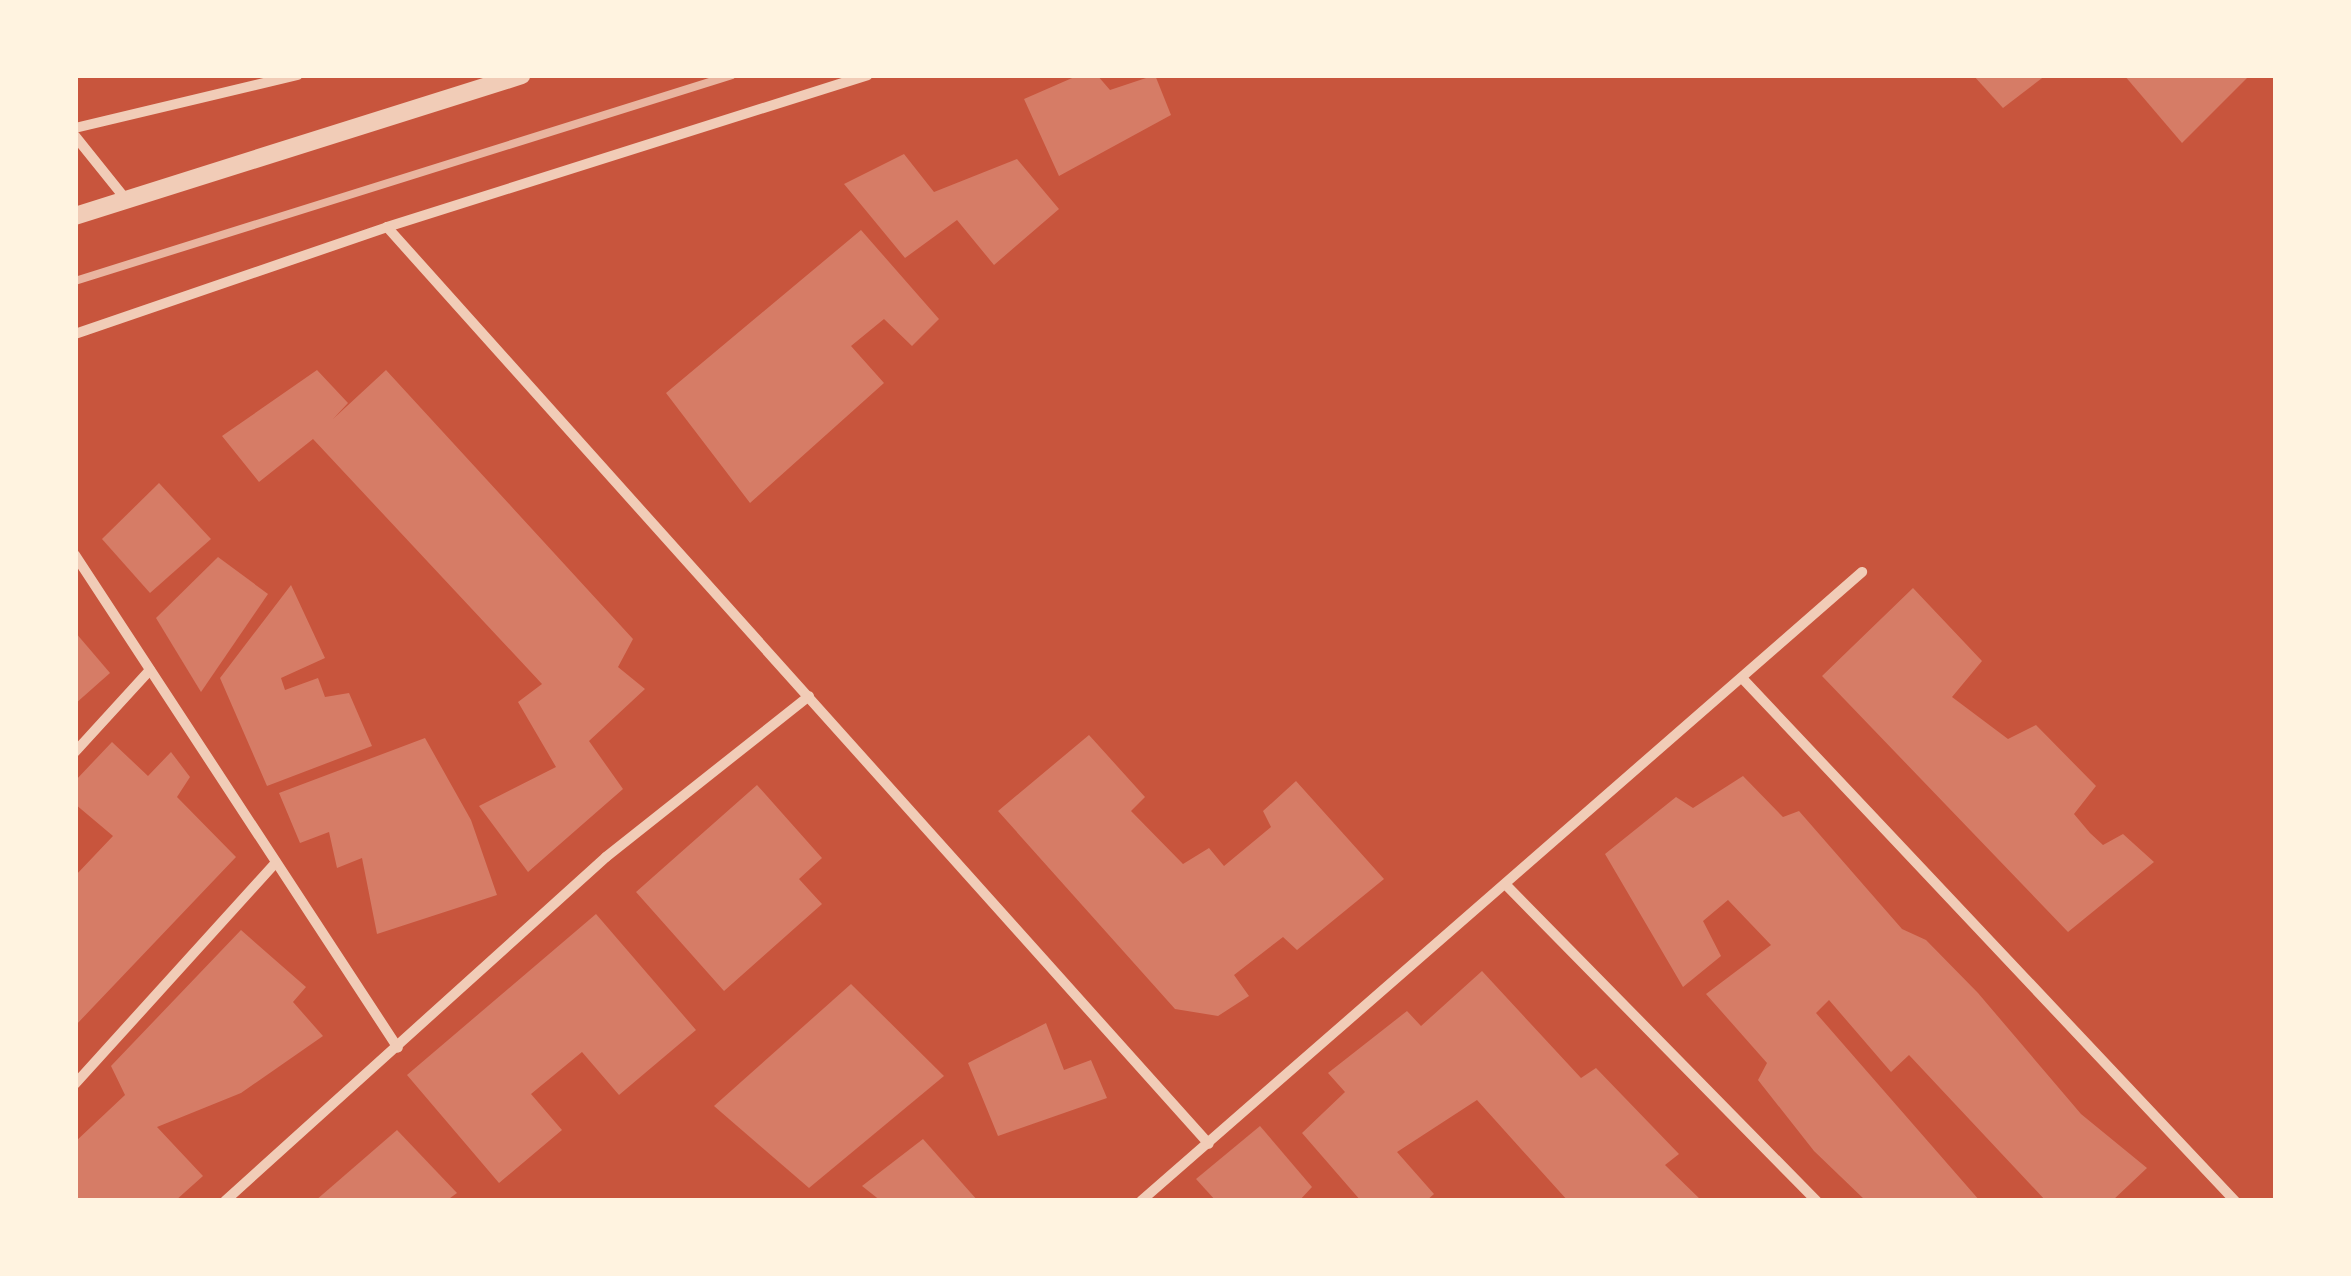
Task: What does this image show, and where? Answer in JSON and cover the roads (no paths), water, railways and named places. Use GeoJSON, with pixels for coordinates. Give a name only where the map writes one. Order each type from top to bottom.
{"type":"FeatureCollection","features":[{"type":"Feature","properties":{"kind":"street"},"geometry":{"type":"LineString","coordinates":[[75,128],[298,75]]}},
{"type":"Feature","properties":{"kind":"street"},"geometry":{"type":"LineString","coordinates":[[75,216],[124,197],[521,75]]}},
{"type":"Feature","properties":{"kind":"street"},"geometry":{"type":"LineString","coordinates":[[75,334],[387,227],[868,75]]}},
{"type":"Feature","properties":{"kind":"street"},"geometry":{"type":"LineString","coordinates":[[75,136],[124,197]]}},
{"type":"Feature","properties":{"kind":"street"},"geometry":{"type":"LineString","coordinates":[[387,227],[1209,1144]]}},
{"type":"Feature","properties":{"kind":"street"},"geometry":{"type":"LineString","coordinates":[[75,555],[398,1048]]}},
{"type":"Feature","properties":{"kind":"street"},"geometry":{"type":"LineString","coordinates":[[1141,1201],[1508,887],[1862,572]]}},
{"type":"Feature","properties":{"kind":"street"},"geometry":{"type":"LineString","coordinates":[[75,752],[150,670]]}},
{"type":"Feature","properties":{"kind":"street"},"geometry":{"type":"LineString","coordinates":[[1742,678],[2236,1201]]}},
{"type":"Feature","properties":{"kind":"street"},"geometry":{"type":"LineString","coordinates":[[225,1201],[606,857],[809,696]]}},
{"type":"Feature","properties":{"kind":"street"},"geometry":{"type":"LineString","coordinates":[[75,1084],[276,862]]}},
{"type":"Feature","properties":{"kind":"street"},"geometry":{"type":"LineString","coordinates":[[1508,887],[1817,1201]]}},
{"type":"Feature","properties":{"kind":"railway"},"geometry":{"type":"LineString","coordinates":[[75,281],[732,75]]}}]}
